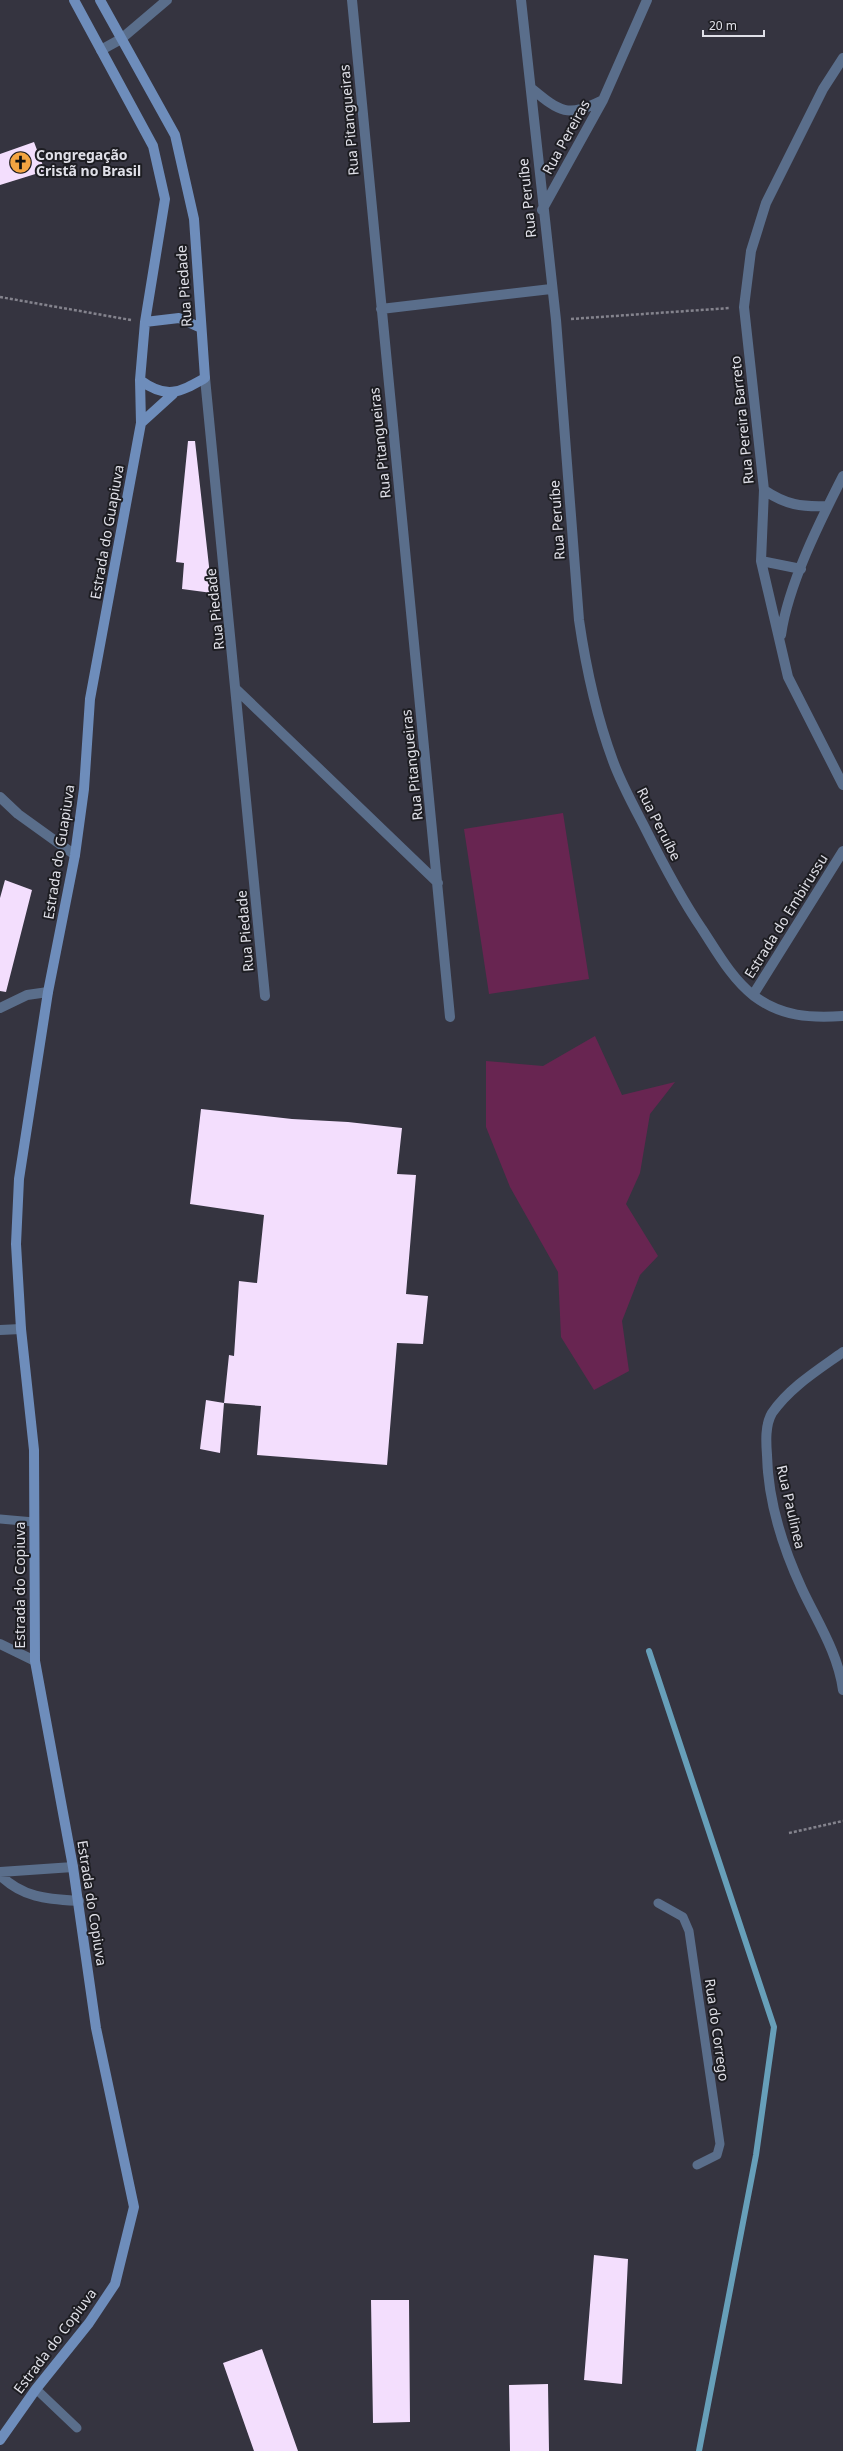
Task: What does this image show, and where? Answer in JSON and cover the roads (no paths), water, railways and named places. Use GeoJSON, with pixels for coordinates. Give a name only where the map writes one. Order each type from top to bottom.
{"type":"FeatureCollection","features":[{"type":"Feature","properties":{"kind":"street","name":"Estrada do Guapiuva"},"geometry":{"type":"LineString","coordinates":[[21,1329],[16,1244],[19,1178],[48,992],[75,855],[84,789],[90,699],[141,423],[140,380],[145,322],[165,199],[153,146],[74,0]]}},
{"type":"Feature","properties":{"kind":"street"},"geometry":{"type":"LineString","coordinates":[[100,0],[121,39]]}},
{"type":"Feature","properties":{"kind":"street"},"geometry":{"type":"LineString","coordinates":[[101,50],[121,39],[167,0]]}},
{"type":"Feature","properties":{"kind":"street","name":"Rua Pitangueiras"},"geometry":{"type":"LineString","coordinates":[[352,0],[450,1017]]}},
{"type":"Feature","properties":{"kind":"street","name":"Rua Peruíbe"},"geometry":{"type":"LineString","coordinates":[[521,0],[542,210],[556,320],[579,620],[586,666],[598,716],[613,762],[664,866],[725,964],[753,995],[778,1010],[810,1018],[843,1016]]}},
{"type":"Feature","properties":{"kind":"street","name":"Rua Pereiras"},"geometry":{"type":"LineString","coordinates":[[542,210],[603,100],[647,0]]}},
{"type":"Feature","properties":{"kind":"street","name":"Rua Piedade"},"geometry":{"type":"LineString","coordinates":[[121,39],[175,135],[194,219],[205,378],[237,690],[265,996]]}},
{"type":"Feature","properties":{"kind":"street","name":"Rua Pereira Barreto"},"geometry":{"type":"LineString","coordinates":[[843,58],[824,89],[766,203],[752,251],[744,306],[764,490],[761,561],[788,677],[843,785]]}},
{"type":"Feature","properties":{"kind":"street","name":"Rua Pereiras"},"geometry":{"type":"LineString","coordinates":[[531,88],[553,106],[567,111],[584,109],[603,100]]}},
{"type":"Feature","properties":{"kind":"street"},"geometry":{"type":"LineString","coordinates":[[381,309],[551,289]]}},
{"type":"Feature","properties":{"kind":"street"},"geometry":{"type":"LineString","coordinates":[[145,322],[179,318],[190,321],[201,328]]}},
{"type":"Feature","properties":{"kind":"street"},"geometry":{"type":"LineString","coordinates":[[141,423],[173,394],[205,378]]}},
{"type":"Feature","properties":{"kind":"street"},"geometry":{"type":"LineString","coordinates":[[140,380],[159,391],[173,394]]}},
{"type":"Feature","properties":{"kind":"street"},"geometry":{"type":"LineString","coordinates":[[780,643],[784,618],[801,569],[828,506],[843,476]]}},
{"type":"Feature","properties":{"kind":"street"},"geometry":{"type":"LineString","coordinates":[[764,490],[780,501],[794,505],[828,506]]}},
{"type":"Feature","properties":{"kind":"street"},"geometry":{"type":"LineString","coordinates":[[761,561],[801,569]]}},
{"type":"Feature","properties":{"kind":"street"},"geometry":{"type":"LineString","coordinates":[[237,690],[438,883]]}},
{"type":"Feature","properties":{"kind":"street"},"geometry":{"type":"LineString","coordinates":[[0,797],[18,814],[75,855]]}},
{"type":"Feature","properties":{"kind":"street","name":"Estrada do Embirussu"},"geometry":{"type":"LineString","coordinates":[[753,995],[843,851]]}},
{"type":"Feature","properties":{"kind":"street"},"geometry":{"type":"LineString","coordinates":[[0,1008],[26,995],[48,992]]}},
{"type":"Feature","properties":{"kind":"street"},"geometry":{"type":"LineString","coordinates":[[0,1330],[21,1329]]}},
{"type":"Feature","properties":{"kind":"street","name":"Estrada do Copiuva"},"geometry":{"type":"LineString","coordinates":[[0,2440],[36,2389],[89,2323],[115,2284],[134,2207],[96,2028],[79,1901],[45,1724],[35,1661],[34,1450],[21,1329]]}},
{"type":"Feature","properties":{"kind":"street","name":"Rua Paulinea"},"geometry":{"type":"LineString","coordinates":[[843,1352],[793,1388],[772,1415],[766,1437],[767,1474],[785,1550],[831,1646],[840,1672],[843,1690]]}},
{"type":"Feature","properties":{"kind":"street"},"geometry":{"type":"LineString","coordinates":[[0,1644],[35,1661]]}},
{"type":"Feature","properties":{"kind":"street"},"geometry":{"type":"LineString","coordinates":[[0,1874],[73,1867]]}},
{"type":"Feature","properties":{"kind":"street"},"geometry":{"type":"LineString","coordinates":[[0,1874],[10,1885],[30,1896],[79,1901]]}},
{"type":"Feature","properties":{"kind":"lane"},"geometry":{"type":"LineString","coordinates":[[0,1519],[34,1522]]}},
{"type":"Feature","properties":{"kind":"lane","name":"Rua do Corrego"},"geometry":{"type":"LineString","coordinates":[[658,1903],[683,1917],[689,1931],[720,2144],[717,2155],[697,2165]]}},
{"type":"Feature","properties":{"kind":"lane"},"geometry":{"type":"LineString","coordinates":[[36,2389],[77,2428]]}},
{"type":"Feature","properties":{"kind":"waterway"},"geometry":{"type":"LineString","coordinates":[[649,1651],[774,2027],[756,2155],[699,2451]]}},
{"type":"Feature","properties":{"kind":"place","name":"Congregação Cristã no Brasil"},"geometry":{"type":"Point","coordinates":[21,163]}}]}
